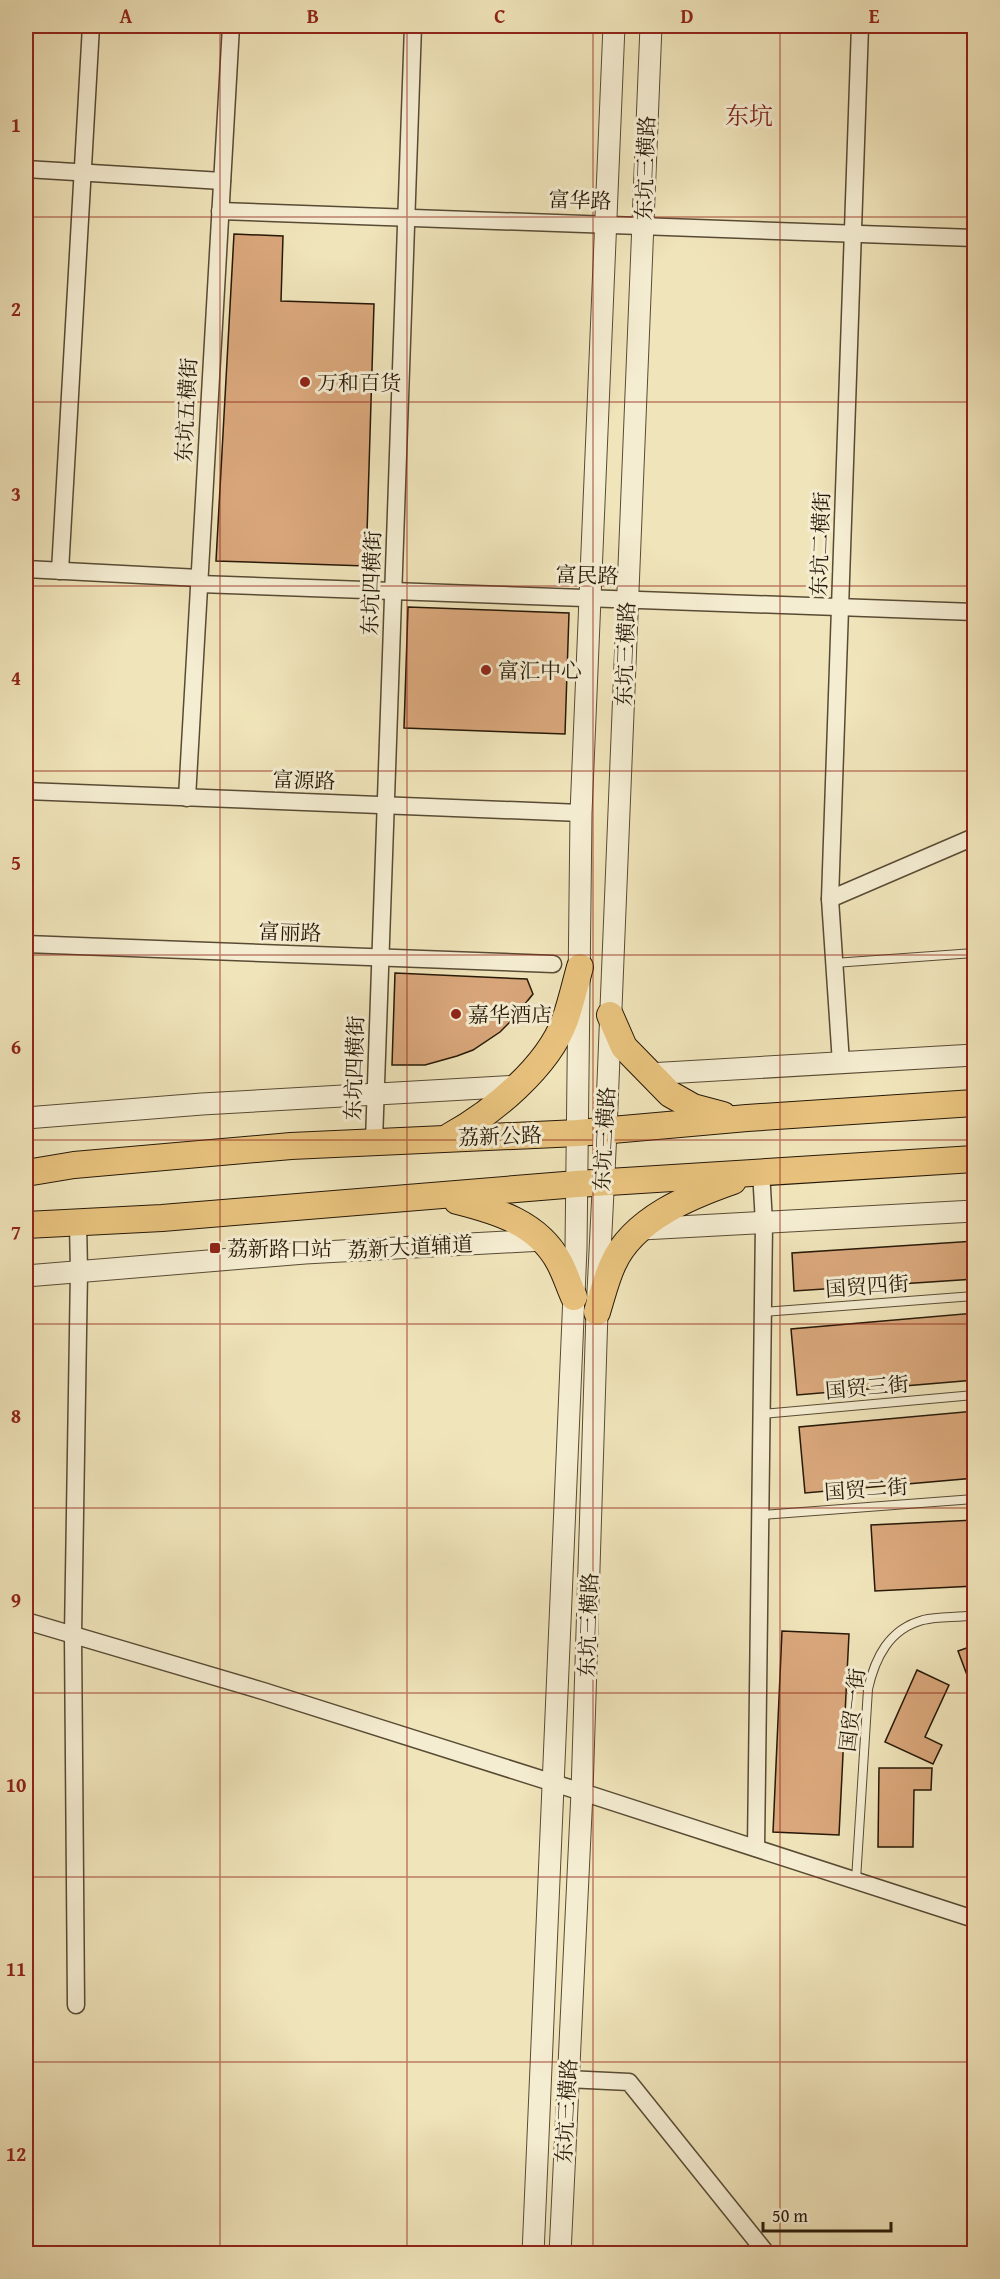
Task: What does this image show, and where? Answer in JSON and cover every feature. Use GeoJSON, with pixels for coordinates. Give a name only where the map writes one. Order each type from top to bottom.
{"type":"FeatureCollection","features":[{"type":"Feature","properties":{"kind":"main road"},"geometry":{"type":"LineString","coordinates":[[447,1138],[488,1112],[518,1086],[549,1050],[564,1022],[580,967]]}},
{"type":"Feature","properties":{"kind":"main road"},"geometry":{"type":"LineString","coordinates":[[610,1015],[624,1047],[670,1094],[693,1107],[738,1119]]}},
{"type":"Feature","properties":{"kind":"main road","name":"荔新公路"},"geometry":{"type":"LineString","coordinates":[[26,1173],[159,1156],[374,1141],[578,1133],[738,1119],[975,1103]]}},
{"type":"Feature","properties":{"kind":"main road"},"geometry":{"type":"LineString","coordinates":[[26,1225],[78,1223],[761,1171],[975,1159]]}},
{"type":"Feature","properties":{"kind":"main road"},"geometry":{"type":"LineString","coordinates":[[597,1312],[613,1263],[627,1240],[685,1200],[761,1171]]}},
{"type":"Feature","properties":{"kind":"main road"},"geometry":{"type":"LineString","coordinates":[[436,1196],[489,1209],[514,1219],[532,1230],[543,1240],[559,1262],[574,1297]]}},
{"type":"Feature","properties":{"kind":"street"},"geometry":{"type":"LineString","coordinates":[[60,571],[91,26]]}},
{"type":"Feature","properties":{"kind":"street","name":"东坑五横街"},"geometry":{"type":"LineString","coordinates":[[187,798],[231,26]]}},
{"type":"Feature","properties":{"kind":"street","name":"东坑四横街"},"geometry":{"type":"LineString","coordinates":[[374,1141],[413,26]]}},
{"type":"Feature","properties":{"kind":"street","name":"东坑三横路"},"geometry":{"type":"LineString","coordinates":[[560,2253],[582,1791],[597,1312],[589,1183],[578,1133],[581,813],[614,26]]}},
{"type":"Feature","properties":{"kind":"street","name":"东坑三横路"},"geometry":{"type":"LineString","coordinates":[[532,2253],[574,1297],[589,1183],[606,1131],[651,26]]}},
{"type":"Feature","properties":{"kind":"street","name":"东坑二横街"},"geometry":{"type":"LineString","coordinates":[[841,1063],[830,898],[860,26]]}},
{"type":"Feature","properties":{"kind":"street"},"geometry":{"type":"LineString","coordinates":[[26,169],[222,181]]}},
{"type":"Feature","properties":{"kind":"street","name":"富华路"},"geometry":{"type":"LineString","coordinates":[[220,211],[975,238]]}},
{"type":"Feature","properties":{"kind":"street","name":"富民路"},"geometry":{"type":"LineString","coordinates":[[26,569],[393,591],[975,612]]}},
{"type":"Feature","properties":{"kind":"street","name":"富源路"},"geometry":{"type":"LineString","coordinates":[[26,791],[581,813]]}},
{"type":"Feature","properties":{"kind":"street"},"geometry":{"type":"LineString","coordinates":[[830,898],[975,837]]}},
{"type":"Feature","properties":{"kind":"street","name":"富丽路"},"geometry":{"type":"LineString","coordinates":[[26,944],[553,964]]}},
{"type":"Feature","properties":{"kind":"street"},"geometry":{"type":"LineString","coordinates":[[648,1074],[975,1055]]}},
{"type":"Feature","properties":{"kind":"street"},"geometry":{"type":"LineString","coordinates":[[26,1118],[202,1104],[518,1086]]}},
{"type":"Feature","properties":{"kind":"street"},"geometry":{"type":"LineString","coordinates":[[756,1848],[764,1223],[761,1171]]}},
{"type":"Feature","properties":{"kind":"street"},"geometry":{"type":"LineString","coordinates":[[642,1228],[975,1211]]}},
{"type":"Feature","properties":{"kind":"street"},"geometry":{"type":"LineString","coordinates":[[76,2005],[73,1635],[78,1223]]}},
{"type":"Feature","properties":{"kind":"street","name":"荔新大道辅道"},"geometry":{"type":"LineString","coordinates":[[26,1276],[305,1253],[543,1240]]}},
{"type":"Feature","properties":{"kind":"street"},"geometry":{"type":"LineString","coordinates":[[26,1621],[263,1691],[582,1791],[975,1919]]}},
{"type":"Feature","properties":{"kind":"street"},"geometry":{"type":"LineString","coordinates":[[567,2079],[629,2082],[767,2253]]}},
{"type":"Feature","properties":{"kind":"lane"},"geometry":{"type":"LineString","coordinates":[[834,963],[975,953]]}},
{"type":"Feature","properties":{"kind":"lane","name":"国贸四街"},"geometry":{"type":"LineString","coordinates":[[763,1312],[975,1296]]}},
{"type":"Feature","properties":{"kind":"lane","name":"国贸三街"},"geometry":{"type":"LineString","coordinates":[[762,1414],[975,1395]]}},
{"type":"Feature","properties":{"kind":"lane","name":"国贸二街"},"geometry":{"type":"LineString","coordinates":[[761,1515],[975,1499]]}},
{"type":"Feature","properties":{"kind":"lane","name":"国贸一街"},"geometry":{"type":"LineString","coordinates":[[856,1880],[868,1689],[873,1666],[884,1646],[901,1630],[922,1620],[975,1615]]}},
{"type":"Feature","properties":{"kind":"building","name":"万和百货"},"geometry":{"type":"Polygon","coordinates":[[[234,234],[283,236],[281,301],[374,304],[366,566],[216,561],[234,234]]]}},
{"type":"Feature","properties":{"kind":"building","name":"富汇中心"},"geometry":{"type":"Polygon","coordinates":[[[408,607],[569,613],[565,734],[404,728],[408,607]]]}},
{"type":"Feature","properties":{"kind":"building","name":"嘉华酒店"},"geometry":{"type":"Polygon","coordinates":[[[395,973],[527,979],[533,994],[500,1032],[473,1050],[425,1065],[392,1065],[395,973]]]}},
{"type":"Feature","properties":{"kind":"building"},"geometry":{"type":"Polygon","coordinates":[[[975,1241],[975,1279],[794,1291],[792,1253],[975,1241]]]}},
{"type":"Feature","properties":{"kind":"building"},"geometry":{"type":"Polygon","coordinates":[[[975,1313],[975,1380],[797,1395],[791,1329],[975,1313]]]}},
{"type":"Feature","properties":{"kind":"building"},"geometry":{"type":"Polygon","coordinates":[[[975,1411],[975,1478],[805,1493],[799,1427],[975,1411]]]}},
{"type":"Feature","properties":{"kind":"building"},"geometry":{"type":"Polygon","coordinates":[[[975,1520],[975,1586],[875,1591],[871,1525],[975,1520]]]}},
{"type":"Feature","properties":{"kind":"building"},"geometry":{"type":"Polygon","coordinates":[[[782,1631],[849,1634],[839,1835],[773,1832],[782,1631]]]}},
{"type":"Feature","properties":{"kind":"building"},"geometry":{"type":"Polygon","coordinates":[[[975,1645],[975,1691],[973,1691],[958,1651],[975,1645]]]}},
{"type":"Feature","properties":{"kind":"building"},"geometry":{"type":"Polygon","coordinates":[[[917,1670],[949,1685],[925,1737],[942,1745],[933,1764],[885,1742],[917,1670]]]}},
{"type":"Feature","properties":{"kind":"building"},"geometry":{"type":"Polygon","coordinates":[[[879,1768],[932,1768],[931,1790],[914,1790],[913,1847],[878,1847],[879,1768]]]}},
{"type":"Feature","properties":{"kind":"place","name":"万和百货"},"geometry":{"type":"Point","coordinates":[305,382]}},
{"type":"Feature","properties":{"kind":"place","name":"富汇中心"},"geometry":{"type":"Point","coordinates":[486,670]}},
{"type":"Feature","properties":{"kind":"place","name":"嘉华酒店"},"geometry":{"type":"Point","coordinates":[456,1014]}},
{"type":"Feature","properties":{"kind":"place","name":"荔新路口站"},"geometry":{"type":"Point","coordinates":[215,1248]}},
{"type":"Feature","properties":{"kind":"district","name":"东坑"},"geometry":{"type":"Point","coordinates":[749,115]}}]}
